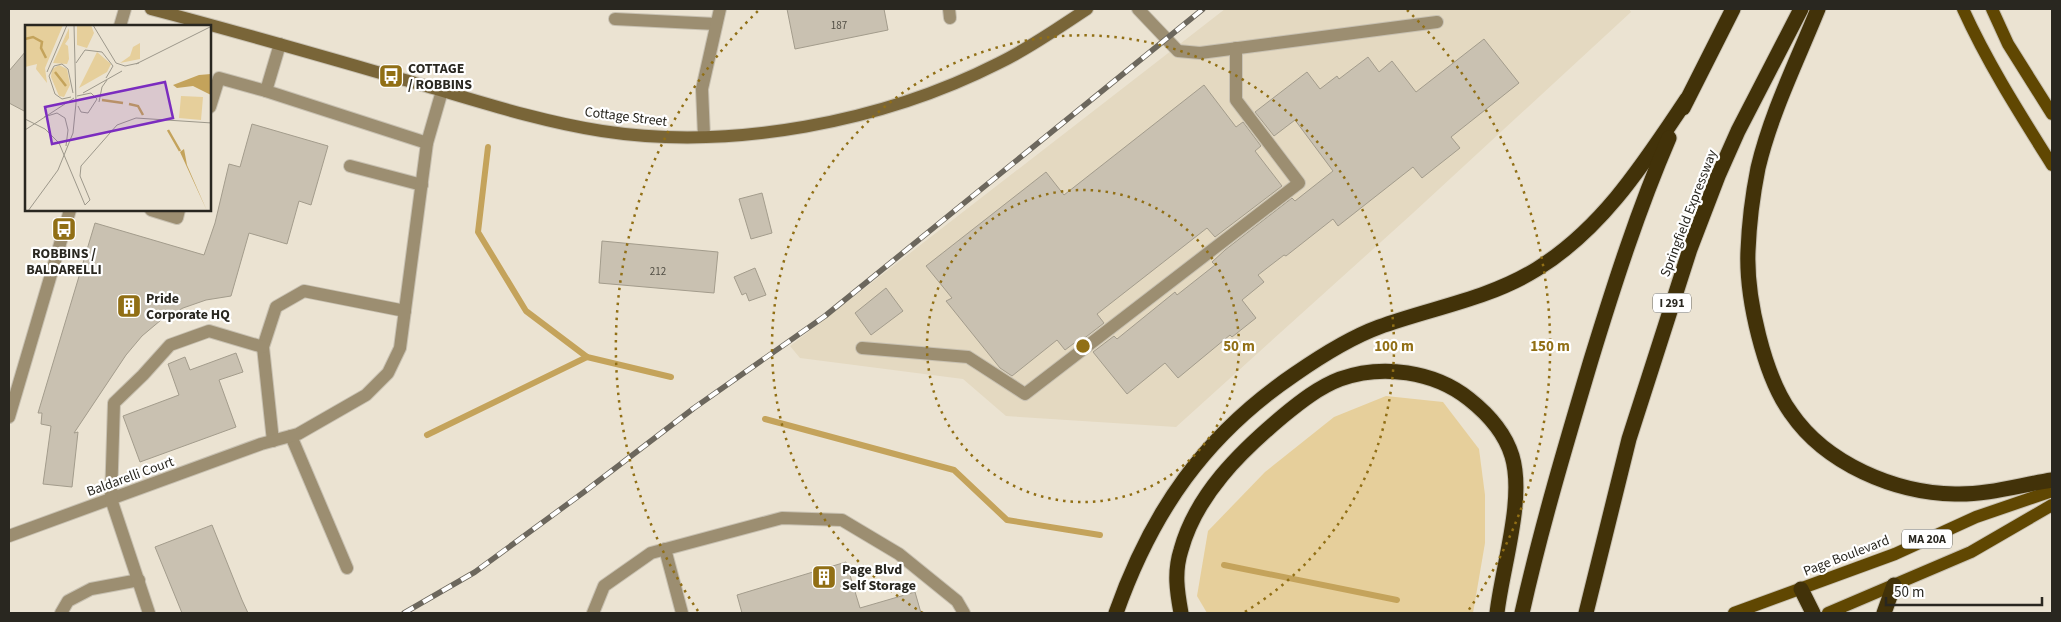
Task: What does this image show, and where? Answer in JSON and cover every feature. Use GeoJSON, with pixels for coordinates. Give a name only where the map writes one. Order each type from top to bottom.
{"type":"FeatureCollection","features":[{"type":"Feature","properties":{"kind":"highway"},"geometry":{"type":"LineString","coordinates":[[1522,613],[1553,488],[1614,288],[1657,165],[1687,99],[1733,9]]}},
{"type":"Feature","properties":{"kind":"highway","name":"Springfield Expressway"},"geometry":{"type":"LineString","coordinates":[[1586,613],[1629,439],[1690,249],[1718,176],[1738,131],[1801,9]]}},
{"type":"Feature","properties":{"kind":"highway"},"geometry":{"type":"LineString","coordinates":[[1818,9],[1763,150],[1756,181],[1748,237],[1748,266],[1753,303],[1765,361],[1771,376],[1790,413],[1817,441],[1852,467],[1875,478],[1910,487],[1956,494],[1990,491],[2052,480]]}},
{"type":"Feature","properties":{"kind":"highway"},"geometry":{"type":"LineString","coordinates":[[1116,613],[1138,556],[1162,511],[1193,466],[1234,421],[1279,384],[1352,339],[1378,328],[1494,290],[1542,265],[1580,236],[1612,204],[1640,170],[1687,99]]}},
{"type":"Feature","properties":{"kind":"highway"},"geometry":{"type":"LineString","coordinates":[[1181,613],[1176,581],[1180,551],[1186,532],[1206,498],[1229,468],[1272,426],[1326,385],[1356,375],[1391,372],[1412,374],[1451,387],[1476,404],[1493,422],[1506,440],[1514,464],[1516,489],[1497,613]]}},
{"type":"Feature","properties":{"kind":"highway"},"geometry":{"type":"LineString","coordinates":[[1884,613],[1894,585]]}},
{"type":"Feature","properties":{"kind":"highway"},"geometry":{"type":"LineString","coordinates":[[1801,588],[1813,613]]}},
{"type":"Feature","properties":{"kind":"main road","name":"Cottage Street"},"geometry":{"type":"LineString","coordinates":[[151,9],[210,25]]}},
{"type":"Feature","properties":{"kind":"main road","name":"Cottage Street"},"geometry":{"type":"LineString","coordinates":[[211,25],[536,116],[602,131],[667,137],[742,135],[814,124],[878,111],[942,89],[1000,63],[1047,36],[1087,9]]}},
{"type":"Feature","properties":{"kind":"main road"},"geometry":{"type":"LineString","coordinates":[[1963,9],[2000,81],[2052,165]]}},
{"type":"Feature","properties":{"kind":"main road"},"geometry":{"type":"LineString","coordinates":[[1992,9],[2008,44],[2052,114]]}},
{"type":"Feature","properties":{"kind":"main road","name":"Page Boulevard"},"geometry":{"type":"LineString","coordinates":[[1734,613],[1895,554],[1976,517],[2052,491]]}},
{"type":"Feature","properties":{"kind":"main road","name":"MA 20A"},"geometry":{"type":"LineString","coordinates":[[1828,613],[1971,552],[2052,505]]}},
{"type":"Feature","properties":{"kind":"street"},"geometry":{"type":"LineString","coordinates":[[120,25],[125,9]]}},
{"type":"Feature","properties":{"kind":"street"},"geometry":{"type":"LineString","coordinates":[[704,136],[702,89],[720,9]]}},
{"type":"Feature","properties":{"kind":"street"},"geometry":{"type":"LineString","coordinates":[[1138,9],[1178,51],[1200,53],[1437,22]]}},
{"type":"Feature","properties":{"kind":"street"},"geometry":{"type":"LineString","coordinates":[[615,19],[716,24]]}},
{"type":"Feature","properties":{"kind":"street"},"geometry":{"type":"LineString","coordinates":[[266,91],[280,44]]}},
{"type":"Feature","properties":{"kind":"street"},"geometry":{"type":"LineString","coordinates":[[862,348],[968,357],[1025,394],[1299,183],[1236,100],[1236,48]]}},
{"type":"Feature","properties":{"kind":"street"},"geometry":{"type":"LineString","coordinates":[[211,104],[219,78],[266,91],[427,143]]}},
{"type":"Feature","properties":{"kind":"street","name":"Baldarelli Court"},"geometry":{"type":"LineString","coordinates":[[9,536],[267,442],[291,436],[366,395],[388,373],[400,348],[427,143],[442,91]]}},
{"type":"Feature","properties":{"kind":"street"},"geometry":{"type":"LineString","coordinates":[[350,166],[422,185]]}},
{"type":"Feature","properties":{"kind":"street"},"geometry":{"type":"LineString","coordinates":[[9,417],[70,211]]}},
{"type":"Feature","properties":{"kind":"street"},"geometry":{"type":"LineString","coordinates":[[154,211],[177,218],[179,211]]}},
{"type":"Feature","properties":{"kind":"street"},"geometry":{"type":"LineString","coordinates":[[267,442],[263,347],[276,307],[304,291],[405,312]]}},
{"type":"Feature","properties":{"kind":"street"},"geometry":{"type":"LineString","coordinates":[[149,613],[111,499],[114,403],[170,345],[209,331],[263,347]]}},
{"type":"Feature","properties":{"kind":"street"},"geometry":{"type":"LineString","coordinates":[[291,436],[347,568]]}},
{"type":"Feature","properties":{"kind":"street"},"geometry":{"type":"LineString","coordinates":[[593,613],[604,586],[651,553],[782,518],[842,520],[899,554],[958,601],[964,613]]}},
{"type":"Feature","properties":{"kind":"street"},"geometry":{"type":"LineString","coordinates":[[665,549],[682,613]]}},
{"type":"Feature","properties":{"kind":"street"},"geometry":{"type":"LineString","coordinates":[[61,613],[68,601],[91,589],[138,580]]}},
{"type":"Feature","properties":{"kind":"shaded area"},"geometry":{"type":"Polygon","coordinates":[[[1225,9],[1629,9],[1631,12],[1413,213],[1176,427],[1006,416],[963,379],[800,358],[790,346],[1225,9]]]}},
{"type":"Feature","properties":{"kind":"shaded area"},"geometry":{"type":"Polygon","coordinates":[[[1386,396],[1443,402],[1479,449],[1485,495],[1485,543],[1473,613],[1207,613],[1197,596],[1208,531],[1265,472],[1334,417],[1386,396]]]}},
{"type":"Feature","properties":{"kind":"building"},"geometry":{"type":"Polygon","coordinates":[[[787,9],[884,9],[888,30],[795,49],[787,9]]]}},
{"type":"Feature","properties":{"kind":"building"},"geometry":{"type":"Polygon","coordinates":[[[1484,39],[1519,83],[1451,137],[1460,148],[1422,178],[1413,167],[1338,226],[1333,219],[1286,256],[1284,255],[1258,275],[1264,282],[1242,300],[1256,318],[1232,337],[1230,335],[1178,378],[1165,363],[1127,394],[1093,352],[1114,336],[1117,339],[1175,292],[1177,295],[1215,265],[1212,262],[1225,250],[1292,198],[1295,201],[1333,171],[1295,120],[1274,136],[1255,112],[1307,72],[1320,89],[1337,76],[1339,79],[1368,57],[1379,72],[1392,61],[1416,92],[1484,39]]]}},
{"type":"Feature","properties":{"kind":"building"},"geometry":{"type":"Polygon","coordinates":[[[25,52],[25,111],[9,103],[9,71],[25,52]]]}},
{"type":"Feature","properties":{"kind":"building"},"geometry":{"type":"Polygon","coordinates":[[[1204,85],[1236,127],[1243,122],[1261,146],[1255,151],[1282,186],[1215,237],[1207,228],[1097,314],[1104,323],[1082,340],[1081,338],[1065,350],[1057,340],[1012,376],[1000,368],[946,301],[952,298],[926,266],[1046,172],[1064,195],[1204,85]]]}},
{"type":"Feature","properties":{"kind":"building","name":"Pride Corporate HQ"},"geometry":{"type":"Polygon","coordinates":[[[252,124],[328,146],[311,205],[299,201],[287,244],[249,233],[231,296],[206,300],[183,308],[161,320],[142,336],[126,355],[74,433],[78,432],[72,487],[43,484],[51,426],[41,424],[42,413],[38,413],[95,223],[204,255],[215,223],[229,164],[240,167],[252,124]]]}},
{"type":"Feature","properties":{"kind":"building"},"geometry":{"type":"Polygon","coordinates":[[[762,193],[772,233],[751,239],[739,199],[762,193]]]}},
{"type":"Feature","properties":{"kind":"building"},"geometry":{"type":"Polygon","coordinates":[[[602,241],[718,252],[714,293],[599,283],[602,241]]]}},
{"type":"Feature","properties":{"kind":"building"},"geometry":{"type":"Polygon","coordinates":[[[755,268],[766,295],[749,301],[746,293],[742,295],[734,277],[755,268]]]}},
{"type":"Feature","properties":{"kind":"building"},"geometry":{"type":"Polygon","coordinates":[[[886,288],[903,311],[871,335],[855,313],[886,288]]]}},
{"type":"Feature","properties":{"kind":"building"},"geometry":{"type":"Polygon","coordinates":[[[236,353],[243,372],[219,380],[236,427],[140,462],[123,416],[179,395],[168,364],[185,357],[190,370],[236,353]]]}},
{"type":"Feature","properties":{"kind":"building"},"geometry":{"type":"Polygon","coordinates":[[[212,525],[248,613],[182,613],[155,547],[212,525]]]}},
{"type":"Feature","properties":{"kind":"building","name":"Page Blvd Self Storage"},"geometry":{"type":"Polygon","coordinates":[[[846,562],[860,608],[915,592],[921,613],[742,613],[737,595],[846,562]]]}},
{"type":"Feature","properties":{"kind":"waterway"},"geometry":{"type":"LineString","coordinates":[[488,147],[478,232],[526,311],[587,357],[671,377]]}},
{"type":"Feature","properties":{"kind":"waterway"},"geometry":{"type":"LineString","coordinates":[[427,435],[587,357]]}},
{"type":"Feature","properties":{"kind":"waterway"},"geometry":{"type":"LineString","coordinates":[[765,419],[954,470],[1007,520],[1100,535]]}},
{"type":"Feature","properties":{"kind":"waterway"},"geometry":{"type":"LineString","coordinates":[[1224,565],[1397,600]]}},
{"type":"Feature","properties":{"kind":"railway"},"geometry":{"type":"LineString","coordinates":[[404,613],[475,572],[694,408],[825,316],[1203,9]]}},
{"type":"Feature","properties":{"kind":"place","name":"COTTAGE / ROBBINS"},"geometry":{"type":"Point","coordinates":[391,76]}},
{"type":"Feature","properties":{"kind":"place","name":"ROBBINS / BALDARELLI"},"geometry":{"type":"Point","coordinates":[64,229]}},
{"type":"Feature","properties":{"kind":"place","name":"Pride Corporate HQ"},"geometry":{"type":"Point","coordinates":[129,306]}},
{"type":"Feature","properties":{"kind":"place","name":"Page Blvd Self Storage"},"geometry":{"type":"Point","coordinates":[824,577]}}]}
